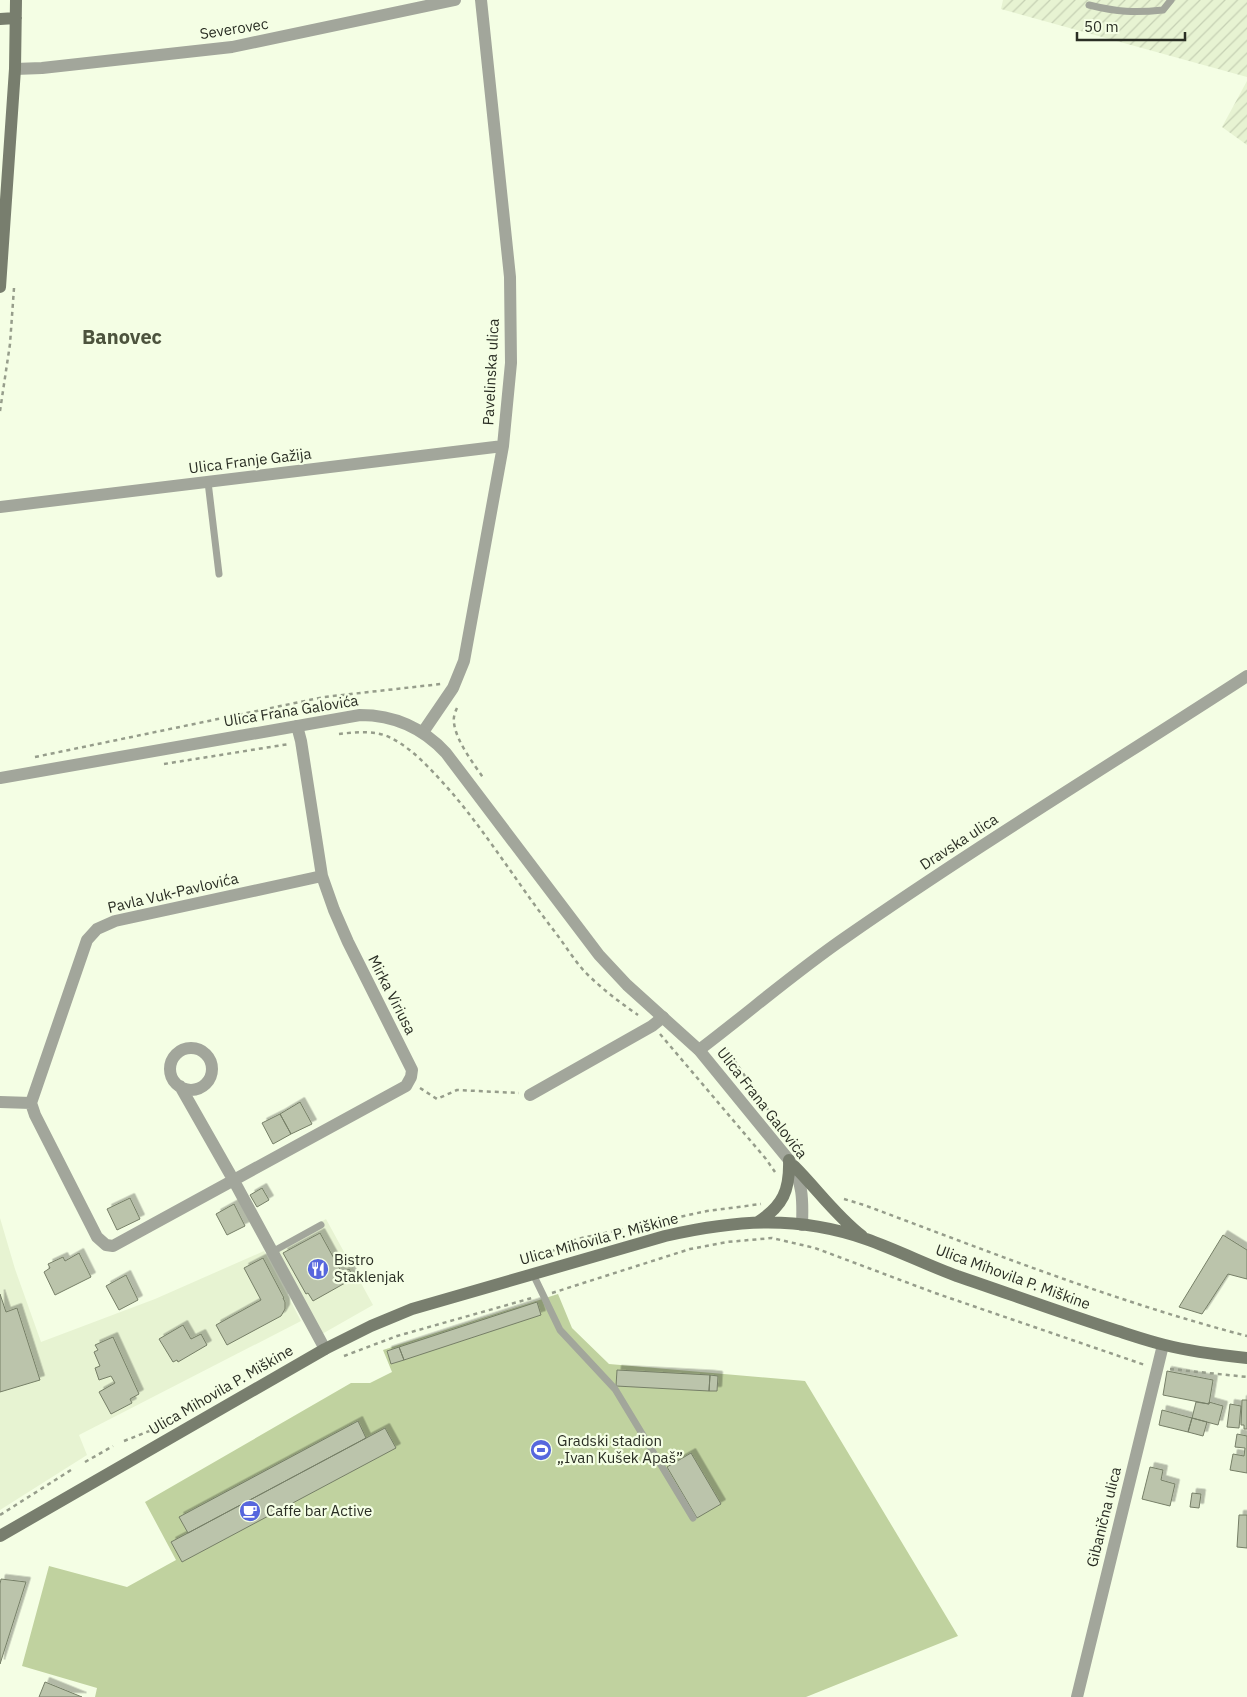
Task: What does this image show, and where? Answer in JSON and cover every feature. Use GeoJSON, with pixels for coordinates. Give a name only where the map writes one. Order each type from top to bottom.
{"type":"FeatureCollection","features":[{"type":"Feature","properties":{"kind":"main road"},"geometry":{"type":"LineString","coordinates":[[0,287],[15,69],[16,0]]}},
{"type":"Feature","properties":{"kind":"main road"},"geometry":{"type":"LineString","coordinates":[[0,20],[16,18]]}},
{"type":"Feature","properties":{"kind":"main road"},"geometry":{"type":"LineString","coordinates":[[758,1222],[774,1210],[783,1200],[792,1163]]}},
{"type":"Feature","properties":{"kind":"main road"},"geometry":{"type":"LineString","coordinates":[[792,1163],[848,1225],[866,1239]]}},
{"type":"Feature","properties":{"kind":"main road","name":"Ulica Mihovila P. Miškine"},"geometry":{"type":"LineString","coordinates":[[0,1536],[326,1349],[412,1308],[701,1228],[725,1224],[758,1222],[831,1229],[866,1239],[948,1272],[1085,1321],[1163,1345],[1198,1352],[1247,1358]]}},
{"type":"Feature","properties":{"kind":"street","name":"Severovec"},"geometry":{"type":"LineString","coordinates":[[15,69],[42,68],[232,47],[455,0]]}},
{"type":"Feature","properties":{"kind":"street","name":"Pavelinska ulica"},"geometry":{"type":"LineString","coordinates":[[423,732],[453,688],[464,661],[503,446],[511,362],[510,277],[481,0]]}},
{"type":"Feature","properties":{"kind":"street","name":"Ulica Franje Gažija"},"geometry":{"type":"LineString","coordinates":[[0,507],[503,446]]}},
{"type":"Feature","properties":{"kind":"street","name":"Dravska ulica"},"geometry":{"type":"LineString","coordinates":[[699,1050],[770,993],[844,938],[938,875],[1247,676]]}},
{"type":"Feature","properties":{"kind":"street","name":"Ulica Frana Galovića"},"geometry":{"type":"LineString","coordinates":[[0,778],[360,715],[370,715],[399,721],[423,732],[446,754],[599,956],[617,975],[699,1050],[792,1163],[802,1189],[802,1225]]}},
{"type":"Feature","properties":{"kind":"street","name":"Mirka Viriusa"},"geometry":{"type":"LineString","coordinates":[[31,1103],[35,1115],[97,1237],[106,1245],[113,1246],[406,1086],[411,1077],[412,1070],[348,942],[322,876],[301,741],[296,726]]}},
{"type":"Feature","properties":{"kind":"street","name":"Pavla Vuk-Pavlovića"},"geometry":{"type":"LineString","coordinates":[[31,1103],[87,940],[98,929],[115,921],[322,876]]}},
{"type":"Feature","properties":{"kind":"street"},"geometry":{"type":"LineString","coordinates":[[530,1095],[652,1026],[663,1017]]}},
{"type":"Feature","properties":{"kind":"street"},"geometry":{"type":"LineString","coordinates":[[180,1086],[326,1349]]}},
{"type":"Feature","properties":{"kind":"street"},"geometry":{"type":"LineString","coordinates":[[0,1102],[31,1103]]}},
{"type":"Feature","properties":{"kind":"street","name":"Gibanična ulica"},"geometry":{"type":"LineString","coordinates":[[1077,1697],[1163,1345]]}},
{"type":"Feature","properties":{"kind":"lane"},"geometry":{"type":"LineString","coordinates":[[1089,6],[1112,11],[1138,13],[1163,10],[1171,0]]}},
{"type":"Feature","properties":{"kind":"lane"},"geometry":{"type":"LineString","coordinates":[[208,482],[219,574]]}},
{"type":"Feature","properties":{"kind":"lane"},"geometry":{"type":"LineString","coordinates":[[272,1252],[321,1225]]}},
{"type":"Feature","properties":{"kind":"lane"},"geometry":{"type":"LineString","coordinates":[[533,1274],[560,1330],[615,1389],[693,1518]]}},
{"type":"Feature","properties":{"kind":"path"},"geometry":{"type":"LineString","coordinates":[[34,757],[324,697],[447,684]]}},
{"type":"Feature","properties":{"kind":"path"},"geometry":{"type":"LineString","coordinates":[[457,704],[454,722],[456,730],[488,785]]}},
{"type":"Feature","properties":{"kind":"path"},"geometry":{"type":"LineString","coordinates":[[337,734],[350,732],[379,733],[391,737],[413,753],[437,776],[467,811],[584,971],[619,1002],[641,1016]]}},
{"type":"Feature","properties":{"kind":"path"},"geometry":{"type":"LineString","coordinates":[[658,1031],[766,1159],[776,1172],[778,1179]]}},
{"type":"Feature","properties":{"kind":"path"},"geometry":{"type":"LineString","coordinates":[[722,1044],[776,1122]]}},
{"type":"Feature","properties":{"kind":"path"},"geometry":{"type":"LineString","coordinates":[[419,1082],[417,1086],[437,1099],[457,1090],[530,1095]]}},
{"type":"Feature","properties":{"kind":"path"},"geometry":{"type":"LineString","coordinates":[[828,1202],[836,1196],[1052,1274],[1188,1320],[1247,1336]]}},
{"type":"Feature","properties":{"kind":"path"},"geometry":{"type":"LineString","coordinates":[[543,1256],[577,1239],[706,1211],[770,1202],[774,1198],[783,1200]]}},
{"type":"Feature","properties":{"kind":"path"},"geometry":{"type":"LineString","coordinates":[[339,1358],[397,1336],[543,1295],[690,1249],[727,1242],[772,1238],[815,1248],[1036,1328],[1146,1365],[1247,1377]]}},
{"type":"Feature","properties":{"kind":"path"},"geometry":{"type":"LineString","coordinates":[[124,1441],[164,1425]]}},
{"type":"Feature","properties":{"kind":"path"},"geometry":{"type":"LineString","coordinates":[[85,1462],[113,1446]]}},
{"type":"Feature","properties":{"kind":"path"},"geometry":{"type":"LineString","coordinates":[[0,1515],[71,1470]]}},
{"type":"Feature","properties":{"kind":"shaded area"},"geometry":{"type":"Polygon","coordinates":[[[1003,0],[1247,0],[1247,77],[1001,9],[1003,0]]]}},
{"type":"Feature","properties":{"kind":"shaded area"},"geometry":{"type":"Polygon","coordinates":[[[1247,81],[1247,145],[1222,127],[1247,81]]]}},
{"type":"Feature","properties":{"kind":"shaded area"},"geometry":{"type":"Polygon","coordinates":[[[0,1218],[15,1269],[41,1342],[155,1299],[264,1251],[301,1321],[79,1435],[87,1455],[0,1510],[0,1218]]]}},
{"type":"Feature","properties":{"kind":"shaded area"},"geometry":{"type":"Polygon","coordinates":[[[326,1219],[373,1305],[322,1334],[275,1248],[326,1219]]]}},
{"type":"Feature","properties":{"kind":"shaded area","name":"Gradski stadion „Ivan Kušek Apaš”"},"geometry":{"type":"Polygon","coordinates":[[[558,1294],[572,1328],[609,1364],[805,1381],[958,1636],[806,1697],[95,1697],[97,1688],[22,1666],[49,1566],[127,1587],[176,1560],[145,1502],[351,1383],[370,1383],[392,1372],[383,1350],[558,1294]]]}},
{"type":"Feature","properties":{"kind":"building"},"geometry":{"type":"Polygon","coordinates":[[[300,1102],[312,1124],[291,1134],[280,1114],[300,1102]]]}},
{"type":"Feature","properties":{"kind":"building"},"geometry":{"type":"Polygon","coordinates":[[[280,1114],[291,1134],[273,1144],[262,1123],[280,1114]]]}},
{"type":"Feature","properties":{"kind":"building"},"geometry":{"type":"Polygon","coordinates":[[[262,1188],[269,1200],[257,1207],[250,1195],[262,1188]]]}},
{"type":"Feature","properties":{"kind":"building"},"geometry":{"type":"Polygon","coordinates":[[[130,1198],[140,1219],[117,1230],[107,1209],[130,1198]]]}},
{"type":"Feature","properties":{"kind":"building"},"geometry":{"type":"Polygon","coordinates":[[[234,1204],[245,1226],[227,1235],[216,1214],[234,1204]]]}},
{"type":"Feature","properties":{"kind":"building"},"geometry":{"type":"Polygon","coordinates":[[[320,1233],[342,1273],[349,1269],[354,1278],[313,1301],[308,1293],[306,1294],[283,1253],[320,1233]]]}},
{"type":"Feature","properties":{"kind":"building"},"geometry":{"type":"Polygon","coordinates":[[[1223,1235],[1247,1250],[1247,1279],[1228,1274],[1202,1314],[1179,1307],[1223,1235]]]}},
{"type":"Feature","properties":{"kind":"building"},"geometry":{"type":"Polygon","coordinates":[[[79,1253],[91,1277],[55,1295],[44,1272],[50,1268],[48,1264],[63,1257],[65,1261],[79,1253]]]}},
{"type":"Feature","properties":{"kind":"building"},"geometry":{"type":"Polygon","coordinates":[[[263,1258],[284,1298],[285,1309],[281,1316],[227,1345],[216,1325],[261,1300],[244,1268],[263,1258]]]}},
{"type":"Feature","properties":{"kind":"building"},"geometry":{"type":"Polygon","coordinates":[[[126,1275],[138,1300],[119,1310],[106,1286],[126,1275]]]}},
{"type":"Feature","properties":{"kind":"building"},"geometry":{"type":"Polygon","coordinates":[[[0,1294],[6,1312],[17,1308],[40,1380],[0,1392],[0,1294]]]}},
{"type":"Feature","properties":{"kind":"building"},"geometry":{"type":"Polygon","coordinates":[[[537,1302],[541,1315],[404,1360],[399,1347],[537,1302]]]}},
{"type":"Feature","properties":{"kind":"building"},"geometry":{"type":"Polygon","coordinates":[[[183,1325],[191,1339],[201,1334],[207,1345],[178,1362],[177,1360],[173,1362],[159,1339],[183,1325]]]}},
{"type":"Feature","properties":{"kind":"building"},"geometry":{"type":"Polygon","coordinates":[[[113,1337],[139,1394],[130,1399],[132,1403],[111,1414],[99,1392],[115,1383],[111,1376],[99,1380],[95,1368],[100,1366],[94,1352],[98,1350],[95,1345],[113,1337]]]}},
{"type":"Feature","properties":{"kind":"building"},"geometry":{"type":"Polygon","coordinates":[[[399,1347],[404,1360],[391,1364],[387,1351],[399,1347]]]}},
{"type":"Feature","properties":{"kind":"building"},"geometry":{"type":"Polygon","coordinates":[[[617,1370],[710,1375],[709,1391],[616,1386],[617,1370]]]}},
{"type":"Feature","properties":{"kind":"building"},"geometry":{"type":"Polygon","coordinates":[[[1167,1371],[1213,1380],[1209,1404],[1163,1395],[1167,1371]]]}},
{"type":"Feature","properties":{"kind":"building"},"geometry":{"type":"Polygon","coordinates":[[[710,1375],[718,1376],[717,1391],[709,1391],[710,1375]]]}},
{"type":"Feature","properties":{"kind":"building"},"geometry":{"type":"Polygon","coordinates":[[[1242,1400],[1247,1400],[1247,1429],[1244,1429],[1244,1425],[1241,1425],[1242,1400]]]}},
{"type":"Feature","properties":{"kind":"building"},"geometry":{"type":"Polygon","coordinates":[[[1196,1402],[1209,1404],[1209,1402],[1223,1406],[1218,1425],[1192,1418],[1196,1402]]]}},
{"type":"Feature","properties":{"kind":"building"},"geometry":{"type":"Polygon","coordinates":[[[1230,1404],[1241,1406],[1239,1428],[1227,1427],[1230,1404]]]}},
{"type":"Feature","properties":{"kind":"building"},"geometry":{"type":"Polygon","coordinates":[[[1162,1410],[1192,1418],[1188,1432],[1159,1425],[1162,1410]]]}},
{"type":"Feature","properties":{"kind":"building"},"geometry":{"type":"Polygon","coordinates":[[[1192,1418],[1207,1422],[1203,1436],[1188,1432],[1192,1418]]]}},
{"type":"Feature","properties":{"kind":"building"},"geometry":{"type":"Polygon","coordinates":[[[358,1421],[366,1438],[188,1533],[179,1517],[358,1421]]]}},
{"type":"Feature","properties":{"kind":"building"},"geometry":{"type":"Polygon","coordinates":[[[385,1428],[396,1448],[182,1562],[171,1542],[385,1428]]]}},
{"type":"Feature","properties":{"kind":"building"},"geometry":{"type":"Polygon","coordinates":[[[1237,1434],[1247,1436],[1247,1473],[1230,1470],[1233,1454],[1244,1456],[1245,1448],[1235,1447],[1237,1434]]]}},
{"type":"Feature","properties":{"kind":"building"},"geometry":{"type":"Polygon","coordinates":[[[691,1453],[721,1504],[697,1518],[667,1467],[691,1453]]]}},
{"type":"Feature","properties":{"kind":"building"},"geometry":{"type":"Polygon","coordinates":[[[1150,1467],[1163,1470],[1161,1480],[1175,1484],[1170,1506],[1142,1499],[1150,1467]]]}},
{"type":"Feature","properties":{"kind":"building"},"geometry":{"type":"Polygon","coordinates":[[[1192,1493],[1201,1494],[1199,1508],[1190,1507],[1192,1493]]]}},
{"type":"Feature","properties":{"kind":"building"},"geometry":{"type":"Polygon","coordinates":[[[1239,1515],[1247,1515],[1247,1548],[1237,1547],[1239,1515]]]}},
{"type":"Feature","properties":{"kind":"building"},"geometry":{"type":"Polygon","coordinates":[[[1,1579],[26,1582],[0,1664],[0,1584],[1,1579]]]}},
{"type":"Feature","properties":{"kind":"building"},"geometry":{"type":"Polygon","coordinates":[[[45,1682],[82,1697],[39,1697],[45,1682]]]}},
{"type":"Feature","properties":{"kind":"place","name":"Bistro Staklenjak"},"geometry":{"type":"Point","coordinates":[318,1269]}},
{"type":"Feature","properties":{"kind":"place","name":"Gradski stadion „Ivan Kušek Apaš”"},"geometry":{"type":"Point","coordinates":[541,1450]}},
{"type":"Feature","properties":{"kind":"place","name":"Caffe bar Active"},"geometry":{"type":"Point","coordinates":[250,1511]}},
{"type":"Feature","properties":{"kind":"district","name":"Banovec"},"geometry":{"type":"Point","coordinates":[122,337]}}]}
